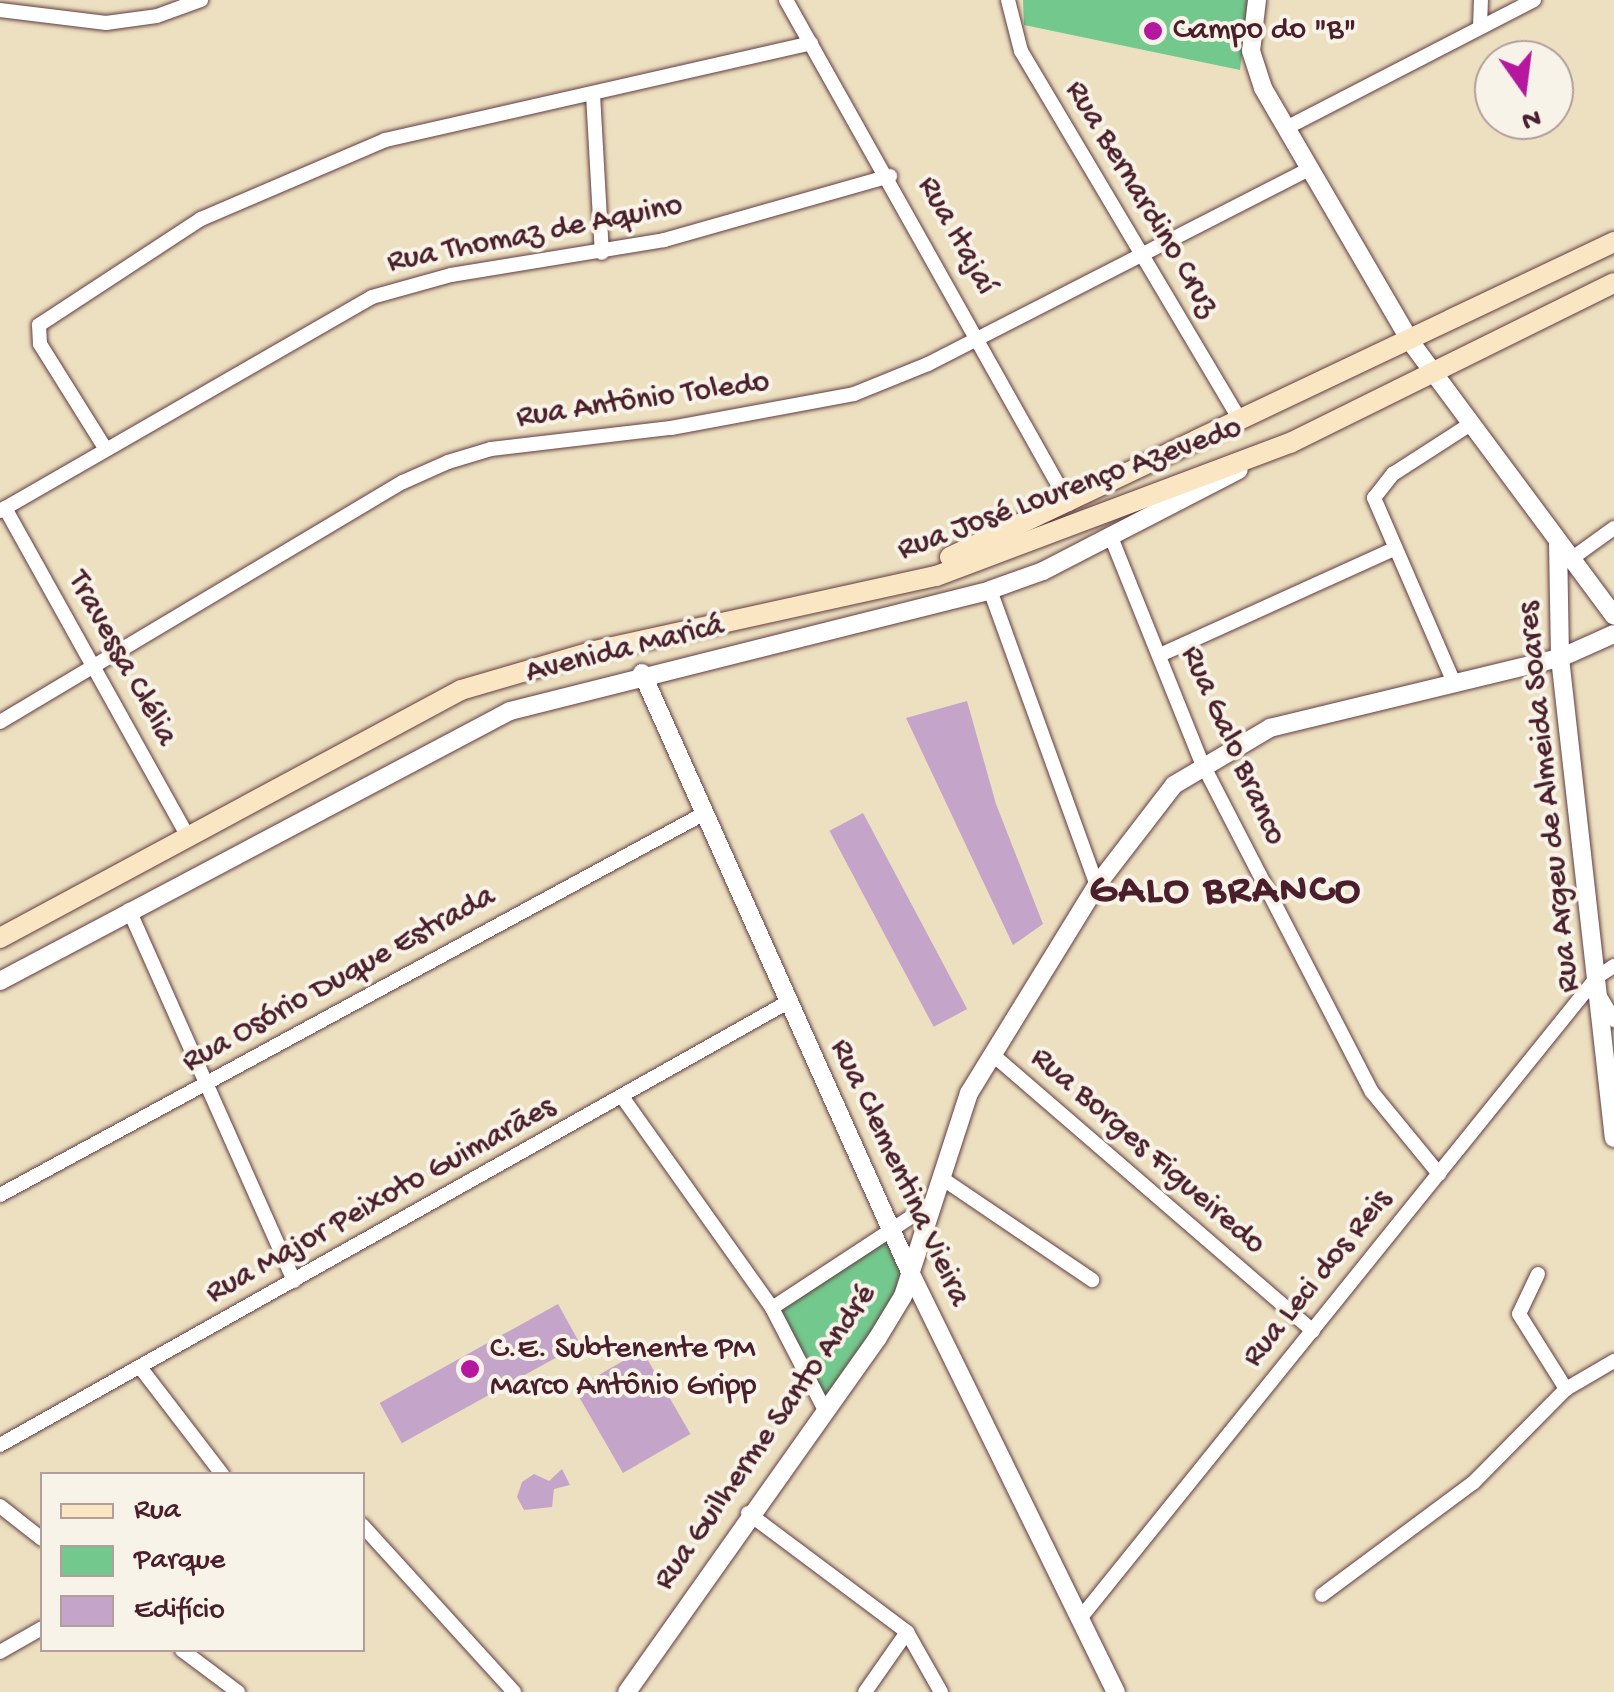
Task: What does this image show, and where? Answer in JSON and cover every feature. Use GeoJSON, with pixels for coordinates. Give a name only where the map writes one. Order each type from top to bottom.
{"type":"FeatureCollection","features":[{"type":"Feature","properties":{"kind":"main road","name":"Rua José Lourenço Azevedo"},"geometry":{"type":"LineString","coordinates":[[890,586],[1614,242]]}},
{"type":"Feature","properties":{"kind":"main road","name":"Rua José Lourenço Azevedo"},"geometry":{"type":"LineString","coordinates":[[890,586],[936,576],[1290,443],[1614,283]]}},
{"type":"Feature","properties":{"kind":"main road"},"geometry":{"type":"LineString","coordinates":[[0,938],[462,690],[594,651],[890,586]]}},
{"type":"Feature","properties":{"kind":"street"},"geometry":{"type":"LineString","coordinates":[[0,10],[106,23],[157,16],[201,0]]}},
{"type":"Feature","properties":{"kind":"street","name":"Rua Itajaí"},"geometry":{"type":"LineString","coordinates":[[786,0],[890,176],[1069,504]]}},
{"type":"Feature","properties":{"kind":"street","name":"Rua Bernardino Cruz"},"geometry":{"type":"LineString","coordinates":[[1008,0],[1021,51],[1242,422]]}},
{"type":"Feature","properties":{"kind":"street"},"geometry":{"type":"LineString","coordinates":[[1257,0],[1254,68],[1410,341],[1614,616]]}},
{"type":"Feature","properties":{"kind":"street"},"geometry":{"type":"LineString","coordinates":[[1480,27],[1481,0]]}},
{"type":"Feature","properties":{"kind":"street"},"geometry":{"type":"LineString","coordinates":[[1288,127],[1534,0]]}},
{"type":"Feature","properties":{"kind":"street"},"geometry":{"type":"LineString","coordinates":[[105,448],[40,344],[44,316],[201,218],[313,167],[385,140],[810,44]]}},
{"type":"Feature","properties":{"kind":"street"},"geometry":{"type":"LineString","coordinates":[[594,94],[602,253]]}},
{"type":"Feature","properties":{"kind":"street","name":"Rua Antônio Toledo"},"geometry":{"type":"LineString","coordinates":[[0,722],[96,669],[402,482],[448,462],[491,450],[670,428],[854,394],[980,337],[1311,168]]}},
{"type":"Feature","properties":{"kind":"street","name":"Rua Thomaz de Aquino"},"geometry":{"type":"LineString","coordinates":[[3,509],[372,296],[450,275],[602,253],[890,176]]}},
{"type":"Feature","properties":{"kind":"street"},"geometry":{"type":"LineString","coordinates":[[1455,684],[1376,516],[1378,487],[1470,425]]}},
{"type":"Feature","properties":{"kind":"street","name":"Avenida Maricá"},"geometry":{"type":"LineString","coordinates":[[0,981],[459,733],[550,697],[990,590],[1111,537],[1290,443]]}},
{"type":"Feature","properties":{"kind":"street","name":"Travessa Clélia"},"geometry":{"type":"LineString","coordinates":[[3,509],[188,838]]}},
{"type":"Feature","properties":{"kind":"street"},"geometry":{"type":"LineString","coordinates":[[1571,559],[1614,528]]}},
{"type":"Feature","properties":{"kind":"street","name":"Rua Galo Branco"},"geometry":{"type":"LineString","coordinates":[[1111,537],[1202,763],[1372,1092],[1440,1174]]}},
{"type":"Feature","properties":{"kind":"street","name":"Rua Argeu de Almeida Soares"},"geometry":{"type":"LineString","coordinates":[[1558,542],[1560,658],[1614,1138]]}},
{"type":"Feature","properties":{"kind":"street"},"geometry":{"type":"LineString","coordinates":[[1160,655],[1392,550]]}},
{"type":"Feature","properties":{"kind":"street"},"geometry":{"type":"LineString","coordinates":[[990,590],[1097,886]]}},
{"type":"Feature","properties":{"kind":"street","name":"Rua Guilherme Santo André"},"geometry":{"type":"LineString","coordinates":[[627,1692],[748,1513],[877,1339],[910,1274],[968,1092],[1097,886],[1174,785],[1202,763],[1270,728],[1560,658],[1614,634]]}},
{"type":"Feature","properties":{"kind":"street","name":"Rua Clementina Vieira"},"geometry":{"type":"LineString","coordinates":[[642,673],[910,1274],[1082,1616],[1116,1692]]}},
{"type":"Feature","properties":{"kind":"street","name":"Rua Osório Duque Estrada"},"geometry":{"type":"LineString","coordinates":[[0,1195],[704,813]]}},
{"type":"Feature","properties":{"kind":"street"},"geometry":{"type":"LineString","coordinates":[[129,910],[294,1281]]}},
{"type":"Feature","properties":{"kind":"street"},"geometry":{"type":"LineString","coordinates":[[1596,977],[1614,966]]}},
{"type":"Feature","properties":{"kind":"street","name":"Rua Leci dos Reis"},"geometry":{"type":"LineString","coordinates":[[1082,1616],[1596,977]]}},
{"type":"Feature","properties":{"kind":"street"},"geometry":{"type":"LineString","coordinates":[[1601,998],[1614,1020]]}},
{"type":"Feature","properties":{"kind":"street","name":"Rua Major Peixoto Guimarães"},"geometry":{"type":"LineString","coordinates":[[0,1445],[788,1002]]}},
{"type":"Feature","properties":{"kind":"street","name":"Rua Borges Figueiredo"},"geometry":{"type":"LineString","coordinates":[[992,1054],[1312,1331]]}},
{"type":"Feature","properties":{"kind":"street"},"geometry":{"type":"LineString","coordinates":[[623,1098],[772,1308],[826,1412]]}},
{"type":"Feature","properties":{"kind":"street"},"geometry":{"type":"LineString","coordinates":[[940,1177],[1092,1280]]}},
{"type":"Feature","properties":{"kind":"street"},"geometry":{"type":"LineString","coordinates":[[772,1308],[931,1204]]}},
{"type":"Feature","properties":{"kind":"street"},"geometry":{"type":"LineString","coordinates":[[1538,1274],[1520,1314],[1566,1389]]}},
{"type":"Feature","properties":{"kind":"street"},"geometry":{"type":"LineString","coordinates":[[1322,1595],[1472,1483],[1566,1389],[1614,1361]]}},
{"type":"Feature","properties":{"kind":"street"},"geometry":{"type":"LineString","coordinates":[[140,1367],[220,1472]]}},
{"type":"Feature","properties":{"kind":"street"},"geometry":{"type":"LineString","coordinates":[[0,1506],[40,1537]]}},
{"type":"Feature","properties":{"kind":"street"},"geometry":{"type":"LineString","coordinates":[[748,1513],[907,1632],[941,1692]]}},
{"type":"Feature","properties":{"kind":"street"},"geometry":{"type":"LineString","coordinates":[[365,1528],[514,1692]]}},
{"type":"Feature","properties":{"kind":"street"},"geometry":{"type":"LineString","coordinates":[[0,1652],[40,1629]]}},
{"type":"Feature","properties":{"kind":"street"},"geometry":{"type":"LineString","coordinates":[[865,1692],[907,1632]]}},
{"type":"Feature","properties":{"kind":"street"},"geometry":{"type":"LineString","coordinates":[[185,1652],[238,1692]]}},
{"type":"Feature","properties":{"kind":"green space","name":"Campo do \"B\""},"geometry":{"type":"Polygon","coordinates":[[[1023,0],[1249,0],[1240,70],[1024,25],[1023,0]]]}},
{"type":"Feature","properties":{"kind":"green space"},"geometry":{"type":"Polygon","coordinates":[[[889,1228],[911,1274],[826,1412],[774,1312],[889,1228]]]}},
{"type":"Feature","properties":{"kind":"building"},"geometry":{"type":"Polygon","coordinates":[[[967,701],[996,804],[1043,924],[1013,945],[906,718],[967,701]]]}},
{"type":"Feature","properties":{"kind":"building"},"geometry":{"type":"Polygon","coordinates":[[[863,813],[967,1009],[934,1027],[829,831],[863,813]]]}},
{"type":"Feature","properties":{"kind":"building"},"geometry":{"type":"Polygon","coordinates":[[[558,1304],[580,1344],[402,1443],[380,1403],[558,1304]]]}},
{"type":"Feature","properties":{"kind":"building"},"geometry":{"type":"Polygon","coordinates":[[[642,1350],[690,1434],[623,1473],[574,1389],[642,1350]]]}},
{"type":"Feature","properties":{"kind":"building"},"geometry":{"type":"Polygon","coordinates":[[[562,1469],[570,1485],[554,1489],[552,1507],[524,1510],[517,1497],[522,1482],[534,1474],[549,1481],[562,1469]]]}},
{"type":"Feature","properties":{"kind":"place","name":"Campo do \"B\""},"geometry":{"type":"Point","coordinates":[1153,31]}},
{"type":"Feature","properties":{"kind":"place","name":"C.E. Subtenente PM Marco Antônio Gripp"},"geometry":{"type":"Point","coordinates":[470,1369]}},
{"type":"Feature","properties":{"kind":"district","name":"GALO BRANCO"},"geometry":{"type":"Point","coordinates":[1226,893]}}]}
